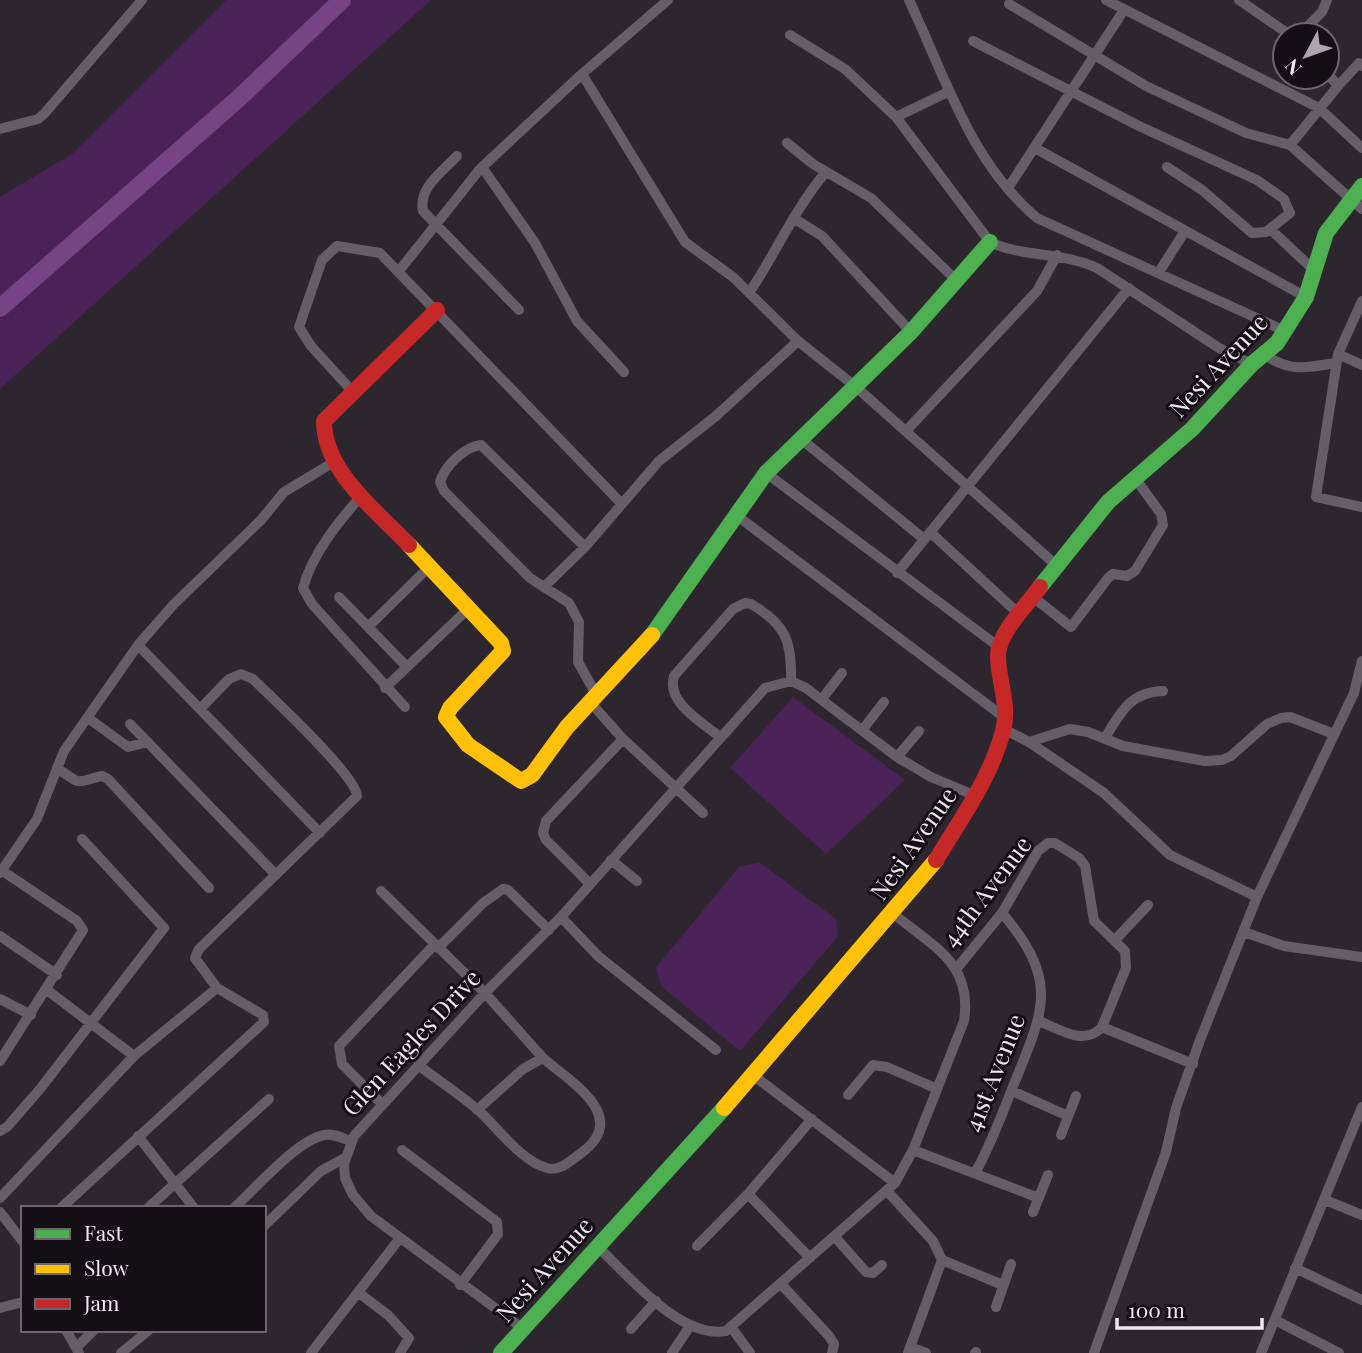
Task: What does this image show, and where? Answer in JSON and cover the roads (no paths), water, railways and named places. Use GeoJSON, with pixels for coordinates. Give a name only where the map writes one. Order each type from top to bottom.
{"type":"FeatureCollection","features":[{"type":"Feature","properties":{"kind":"street"},"geometry":{"type":"LineString","coordinates":[[0,129],[38,119],[44,114],[142,0]]}},
{"type":"Feature","properties":{"kind":"street"},"geometry":{"type":"LineString","coordinates":[[399,271],[482,167],[582,74],[668,0]]}},
{"type":"Feature","properties":{"kind":"street"},"geometry":{"type":"LineString","coordinates":[[909,0],[948,92],[981,152],[1008,188],[1037,218],[1285,331]]}},
{"type":"Feature","properties":{"kind":"street"},"geometry":{"type":"LineString","coordinates":[[1107,0],[1319,108],[1362,148]]}},
{"type":"Feature","properties":{"kind":"street"},"geometry":{"type":"LineString","coordinates":[[1239,0],[1271,22]]}},
{"type":"Feature","properties":{"kind":"street"},"geometry":{"type":"LineString","coordinates":[[1313,21],[1322,12],[1327,0]]}},
{"type":"Feature","properties":{"kind":"street"},"geometry":{"type":"LineString","coordinates":[[1009,4],[1146,86],[1246,133],[1290,145],[1356,204]]}},
{"type":"Feature","properties":{"kind":"street"},"geometry":{"type":"LineString","coordinates":[[1008,188],[1124,10]]}},
{"type":"Feature","properties":{"kind":"street"},"geometry":{"type":"LineString","coordinates":[[790,35],[845,69],[896,117],[990,242],[1004,249],[1057,255],[1097,268],[1219,348],[1300,370],[1336,358],[1362,365]]}},
{"type":"Feature","properties":{"kind":"street"},"geometry":{"type":"LineString","coordinates":[[973,41],[1192,152],[1257,180],[1284,199],[1290,213],[1261,234],[1252,233],[1202,190],[1167,167]]}},
{"type":"Feature","properties":{"kind":"street"},"geometry":{"type":"LineString","coordinates":[[1341,83],[1359,63],[1362,66]]}},
{"type":"Feature","properties":{"kind":"street"},"geometry":{"type":"LineString","coordinates":[[582,74],[685,242],[733,277],[798,341],[906,430],[1056,565]]}},
{"type":"Feature","properties":{"kind":"street"},"geometry":{"type":"LineString","coordinates":[[1290,145],[1334,91]]}},
{"type":"Feature","properties":{"kind":"street"},"geometry":{"type":"LineString","coordinates":[[896,117],[948,92]]}},
{"type":"Feature","properties":{"kind":"street"},"geometry":{"type":"LineString","coordinates":[[787,143],[826,172],[872,198],[958,282]]}},
{"type":"Feature","properties":{"kind":"street"},"geometry":{"type":"LineString","coordinates":[[1035,148],[1306,297]]}},
{"type":"Feature","properties":{"kind":"street"},"geometry":{"type":"LineString","coordinates":[[457,156],[425,189],[420,200],[423,211],[433,226],[519,310]]}},
{"type":"Feature","properties":{"kind":"street"},"geometry":{"type":"LineString","coordinates":[[482,167],[535,243],[577,321],[624,372]]}},
{"type":"Feature","properties":{"kind":"street"},"geometry":{"type":"LineString","coordinates":[[748,293],[795,219],[800,204],[826,172]]}},
{"type":"Feature","properties":{"kind":"street","name":"Nesi Avenue"},"geometry":{"type":"LineString","coordinates":[[501,1353],[754,1076],[894,914],[942,852],[975,796],[1005,724],[999,647],[1056,565],[1108,502],[1192,429],[1285,331],[1306,297],[1326,233],[1356,204],[1362,186]]}},
{"type":"Feature","properties":{"kind":"street"},"geometry":{"type":"LineString","coordinates":[[795,219],[822,236],[911,332]]}},
{"type":"Feature","properties":{"kind":"street"},"geometry":{"type":"LineString","coordinates":[[1270,229],[1315,271]]}},
{"type":"Feature","properties":{"kind":"street"},"geometry":{"type":"LineString","coordinates":[[1159,272],[1185,231]]}},
{"type":"Feature","properties":{"kind":"street"},"geometry":{"type":"LineString","coordinates":[[437,310],[324,421],[323,433],[334,462],[501,643],[503,650],[446,717],[449,725],[466,742],[521,781],[532,775],[567,727],[667,617],[766,473],[911,332],[958,282],[990,242]]}},
{"type":"Feature","properties":{"kind":"street"},"geometry":{"type":"LineString","coordinates":[[354,391],[302,335],[299,327],[307,294],[322,260],[337,246],[380,253],[620,502]]}},
{"type":"Feature","properties":{"kind":"street"},"geometry":{"type":"LineString","coordinates":[[906,430],[1037,291],[1057,255]]}},
{"type":"Feature","properties":{"kind":"street"},"geometry":{"type":"LineString","coordinates":[[897,573],[1129,288]]}},
{"type":"Feature","properties":{"kind":"street"},"geometry":{"type":"LineString","coordinates":[[1362,301],[1336,358],[1316,497],[1362,507]]}},
{"type":"Feature","properties":{"kind":"street"},"geometry":{"type":"LineString","coordinates":[[545,586],[585,547],[620,502],[659,461],[716,416],[798,341]]}},
{"type":"Feature","properties":{"kind":"street"},"geometry":{"type":"LineString","coordinates":[[801,439],[927,535],[1020,615]]}},
{"type":"Feature","properties":{"kind":"street"},"geometry":{"type":"LineString","coordinates":[[585,547],[481,445],[472,446],[443,471],[440,482],[444,491],[530,578],[569,603],[579,622],[578,662],[594,699],[623,740],[703,813]]}},
{"type":"Feature","properties":{"kind":"street"},"geometry":{"type":"LineString","coordinates":[[0,1061],[80,938],[82,927],[1,871],[37,819],[64,751],[138,645],[174,604],[261,520],[284,492],[334,462]]}},
{"type":"Feature","properties":{"kind":"street"},"geometry":{"type":"LineString","coordinates":[[766,473],[999,647]]}},
{"type":"Feature","properties":{"kind":"street"},"geometry":{"type":"LineString","coordinates":[[1033,597],[1071,627],[1102,583],[1114,574],[1127,576],[1135,571],[1163,525],[1161,514],[1135,478]]}},
{"type":"Feature","properties":{"kind":"street"},"geometry":{"type":"LineString","coordinates":[[362,495],[338,525],[307,575],[303,587],[312,604],[385,688],[405,707]]}},
{"type":"Feature","properties":{"kind":"street"},"geometry":{"type":"LineString","coordinates":[[736,515],[1005,724],[1104,793],[1170,855],[1257,897]]}},
{"type":"Feature","properties":{"kind":"street"},"geometry":{"type":"LineString","coordinates":[[368,627],[430,566]]}},
{"type":"Feature","properties":{"kind":"street"},"geometry":{"type":"LineString","coordinates":[[339,597],[407,667]]}},
{"type":"Feature","properties":{"kind":"street"},"geometry":{"type":"LineString","coordinates":[[720,737],[682,705],[673,695],[671,687],[674,676],[733,609],[745,603],[751,604],[786,634],[792,653],[791,681],[822,699],[898,758],[931,777],[975,796]]}},
{"type":"Feature","properties":{"kind":"street"},"geometry":{"type":"LineString","coordinates":[[385,688],[469,608]]}},
{"type":"Feature","properties":{"kind":"street"},"geometry":{"type":"LineString","coordinates":[[138,645],[320,833]]}},
{"type":"Feature","properties":{"kind":"street"},"geometry":{"type":"LineString","coordinates":[[1094,1353],[1166,1152],[1176,1108],[1257,897],[1353,693],[1362,661]]}},
{"type":"Feature","properties":{"kind":"street"},"geometry":{"type":"LineString","coordinates":[[822,699],[842,673]]}},
{"type":"Feature","properties":{"kind":"street"},"geometry":{"type":"LineString","coordinates":[[63,1206],[264,1022],[263,1015],[217,988],[195,958],[199,949],[357,796],[357,788],[340,767],[253,679],[241,674],[229,679],[200,709]]}},
{"type":"Feature","properties":{"kind":"street","name":"Glen Eagles Drive"},"geometry":{"type":"LineString","coordinates":[[522,1328],[460,1285],[363,1209],[345,1178],[345,1158],[350,1141],[381,1103],[561,917],[765,688],[791,681]]}},
{"type":"Feature","properties":{"kind":"street"},"geometry":{"type":"LineString","coordinates":[[1105,738],[1121,713],[1135,699],[1146,691],[1163,691]]}},
{"type":"Feature","properties":{"kind":"street"},"geometry":{"type":"LineString","coordinates":[[863,729],[884,702]]}},
{"type":"Feature","properties":{"kind":"street"},"geometry":{"type":"LineString","coordinates":[[1030,742],[1070,729],[1105,738],[1123,746],[1205,761],[1222,760],[1231,756],[1267,724],[1280,718],[1290,717],[1334,734]]}},
{"type":"Feature","properties":{"kind":"street"},"geometry":{"type":"LineString","coordinates":[[88,718],[128,747],[148,742]]}},
{"type":"Feature","properties":{"kind":"street"},"geometry":{"type":"LineString","coordinates":[[130,724],[276,875]]}},
{"type":"Feature","properties":{"kind":"street"},"geometry":{"type":"LineString","coordinates":[[898,758],[919,731]]}},
{"type":"Feature","properties":{"kind":"street"},"geometry":{"type":"LineString","coordinates":[[590,884],[545,840],[543,833],[546,821],[623,740]]}},
{"type":"Feature","properties":{"kind":"street"},"geometry":{"type":"LineString","coordinates":[[57,768],[75,781],[86,783],[102,776],[108,779],[209,888]]}},
{"type":"Feature","properties":{"kind":"street"},"geometry":{"type":"LineString","coordinates":[[0,1130],[26,1107],[164,928],[82,839]]}},
{"type":"Feature","properties":{"kind":"street","name":"44th Avenue"},"geometry":{"type":"LineString","coordinates":[[957,968],[1002,914],[1038,851],[1048,843],[1055,843],[1079,858],[1085,866],[1094,921],[1115,940],[1128,959],[1102,1027]]}},
{"type":"Feature","properties":{"kind":"street"},"geometry":{"type":"LineString","coordinates":[[611,860],[637,881]]}},
{"type":"Feature","properties":{"kind":"street","name":"Glen Eagles Drive"},"geometry":{"type":"LineString","coordinates":[[436,946],[503,889],[508,890],[549,930]]}},
{"type":"Feature","properties":{"kind":"street"},"geometry":{"type":"LineString","coordinates":[[381,891],[485,993],[543,1058],[580,1090],[600,1112],[603,1124],[597,1138],[587,1149],[561,1167],[548,1168],[534,1163],[478,1110],[418,1065]]}},
{"type":"Feature","properties":{"kind":"street"},"geometry":{"type":"LineString","coordinates":[[1115,940],[1148,905]]}},
{"type":"Feature","properties":{"kind":"street"},"geometry":{"type":"LineString","coordinates":[[597,1247],[656,1301],[690,1326],[716,1332],[732,1327],[891,1187],[913,1150],[935,1088],[964,1021],[966,993],[957,968],[894,914]]}},
{"type":"Feature","properties":{"kind":"street","name":"41st Avenue"},"geometry":{"type":"LineString","coordinates":[[975,1173],[1040,1021],[1039,979],[1034,960],[1024,939],[1002,914]]}},
{"type":"Feature","properties":{"kind":"street"},"geometry":{"type":"LineString","coordinates":[[561,917],[598,956],[716,1051]]}},
{"type":"Feature","properties":{"kind":"street"},"geometry":{"type":"LineString","coordinates":[[1244,932],[1284,946],[1362,957]]}},
{"type":"Feature","properties":{"kind":"street"},"geometry":{"type":"LineString","coordinates":[[0,936],[57,975]]}},
{"type":"Feature","properties":{"kind":"street"},"geometry":{"type":"LineString","coordinates":[[381,1103],[342,1064],[339,1046],[436,946]]}},
{"type":"Feature","properties":{"kind":"street"},"geometry":{"type":"LineString","coordinates":[[0,1198],[134,1056],[217,988]]}},
{"type":"Feature","properties":{"kind":"street"},"geometry":{"type":"LineString","coordinates":[[47,990],[92,1021],[134,1056]]}},
{"type":"Feature","properties":{"kind":"street"},"geometry":{"type":"LineString","coordinates":[[0,999],[31,1015]]}},
{"type":"Feature","properties":{"kind":"street"},"geometry":{"type":"LineString","coordinates":[[1040,1021],[1087,1038],[1102,1027],[1193,1064]]}},
{"type":"Feature","properties":{"kind":"street"},"geometry":{"type":"LineString","coordinates":[[478,1110],[523,1069],[543,1058]]}},
{"type":"Feature","properties":{"kind":"street"},"geometry":{"type":"LineString","coordinates":[[848,1096],[873,1065],[887,1067],[935,1088]]}},
{"type":"Feature","properties":{"kind":"street"},"geometry":{"type":"LineString","coordinates":[[754,1076],[812,1119],[891,1187],[933,1241],[942,1260],[1003,1286]]}},
{"type":"Feature","properties":{"kind":"street"},"geometry":{"type":"LineString","coordinates":[[1012,1091],[1068,1116]]}},
{"type":"Feature","properties":{"kind":"street"},"geometry":{"type":"LineString","coordinates":[[1061,1135],[1076,1096]]}},
{"type":"Feature","properties":{"kind":"street"},"geometry":{"type":"LineString","coordinates":[[150,1206],[269,1099]]}},
{"type":"Feature","properties":{"kind":"street"},"geometry":{"type":"LineString","coordinates":[[1261,1353],[1362,1107]]}},
{"type":"Feature","properties":{"kind":"street"},"geometry":{"type":"LineString","coordinates":[[697,1246],[748,1195],[812,1119]]}},
{"type":"Feature","properties":{"kind":"street"},"geometry":{"type":"LineString","coordinates":[[236,1206],[284,1162],[318,1138],[335,1135],[350,1141]]}},
{"type":"Feature","properties":{"kind":"street"},"geometry":{"type":"LineString","coordinates":[[138,1136],[192,1206]]}},
{"type":"Feature","properties":{"kind":"street"},"geometry":{"type":"LineString","coordinates":[[402,1150],[497,1222],[498,1234],[460,1285]]}},
{"type":"Feature","properties":{"kind":"street"},"geometry":{"type":"LineString","coordinates":[[913,1150],[1039,1198]]}},
{"type":"Feature","properties":{"kind":"street"},"geometry":{"type":"LineString","coordinates":[[266,1224],[321,1171],[345,1158]]}},
{"type":"Feature","properties":{"kind":"street"},"geometry":{"type":"LineString","coordinates":[[1033,1212],[1048,1175]]}},
{"type":"Feature","properties":{"kind":"street"},"geometry":{"type":"LineString","coordinates":[[748,1195],[810,1258]]}},
{"type":"Feature","properties":{"kind":"street"},"geometry":{"type":"LineString","coordinates":[[1325,1200],[1362,1215]]}},
{"type":"Feature","properties":{"kind":"street"},"geometry":{"type":"LineString","coordinates":[[0,1212],[21,1239]]}},
{"type":"Feature","properties":{"kind":"street"},"geometry":{"type":"LineString","coordinates":[[835,1237],[866,1272],[873,1273],[882,1265]]}},
{"type":"Feature","properties":{"kind":"street"},"geometry":{"type":"LineString","coordinates":[[311,1353],[400,1238]]}},
{"type":"Feature","properties":{"kind":"street"},"geometry":{"type":"LineString","coordinates":[[926,1353],[909,1350],[942,1260]]}},
{"type":"Feature","properties":{"kind":"street"},"geometry":{"type":"LineString","coordinates":[[996,1307],[1011,1264]]}},
{"type":"Feature","properties":{"kind":"street"},"geometry":{"type":"LineString","coordinates":[[1295,1268],[1362,1300]]}},
{"type":"Feature","properties":{"kind":"street"},"geometry":{"type":"LineString","coordinates":[[781,1284],[829,1336],[834,1344],[832,1353]]}},
{"type":"Feature","properties":{"kind":"street"},"geometry":{"type":"LineString","coordinates":[[359,1293],[403,1328],[409,1338],[400,1353]]}},
{"type":"Feature","properties":{"kind":"street"},"geometry":{"type":"LineString","coordinates":[[631,1329],[656,1301]]}},
{"type":"Feature","properties":{"kind":"street"},"geometry":{"type":"LineString","coordinates":[[2,1304],[21,1302]]}},
{"type":"Feature","properties":{"kind":"street"},"geometry":{"type":"LineString","coordinates":[[1275,1320],[1339,1353]]}},
{"type":"Feature","properties":{"kind":"street"},"geometry":{"type":"LineString","coordinates":[[671,1353],[690,1326]]}},
{"type":"Feature","properties":{"kind":"street"},"geometry":{"type":"LineString","coordinates":[[732,1327],[750,1353]]}},
{"type":"Feature","properties":{"kind":"street"},"geometry":{"type":"LineString","coordinates":[[67,1332],[78,1350],[92,1332]]}},
{"type":"Feature","properties":{"kind":"street"},"geometry":{"type":"LineString","coordinates":[[121,1353],[147,1332]]}},
{"type":"Feature","properties":{"kind":"waterway"},"geometry":{"type":"LineString","coordinates":[[0,308],[239,98],[342,0]]}}]}
